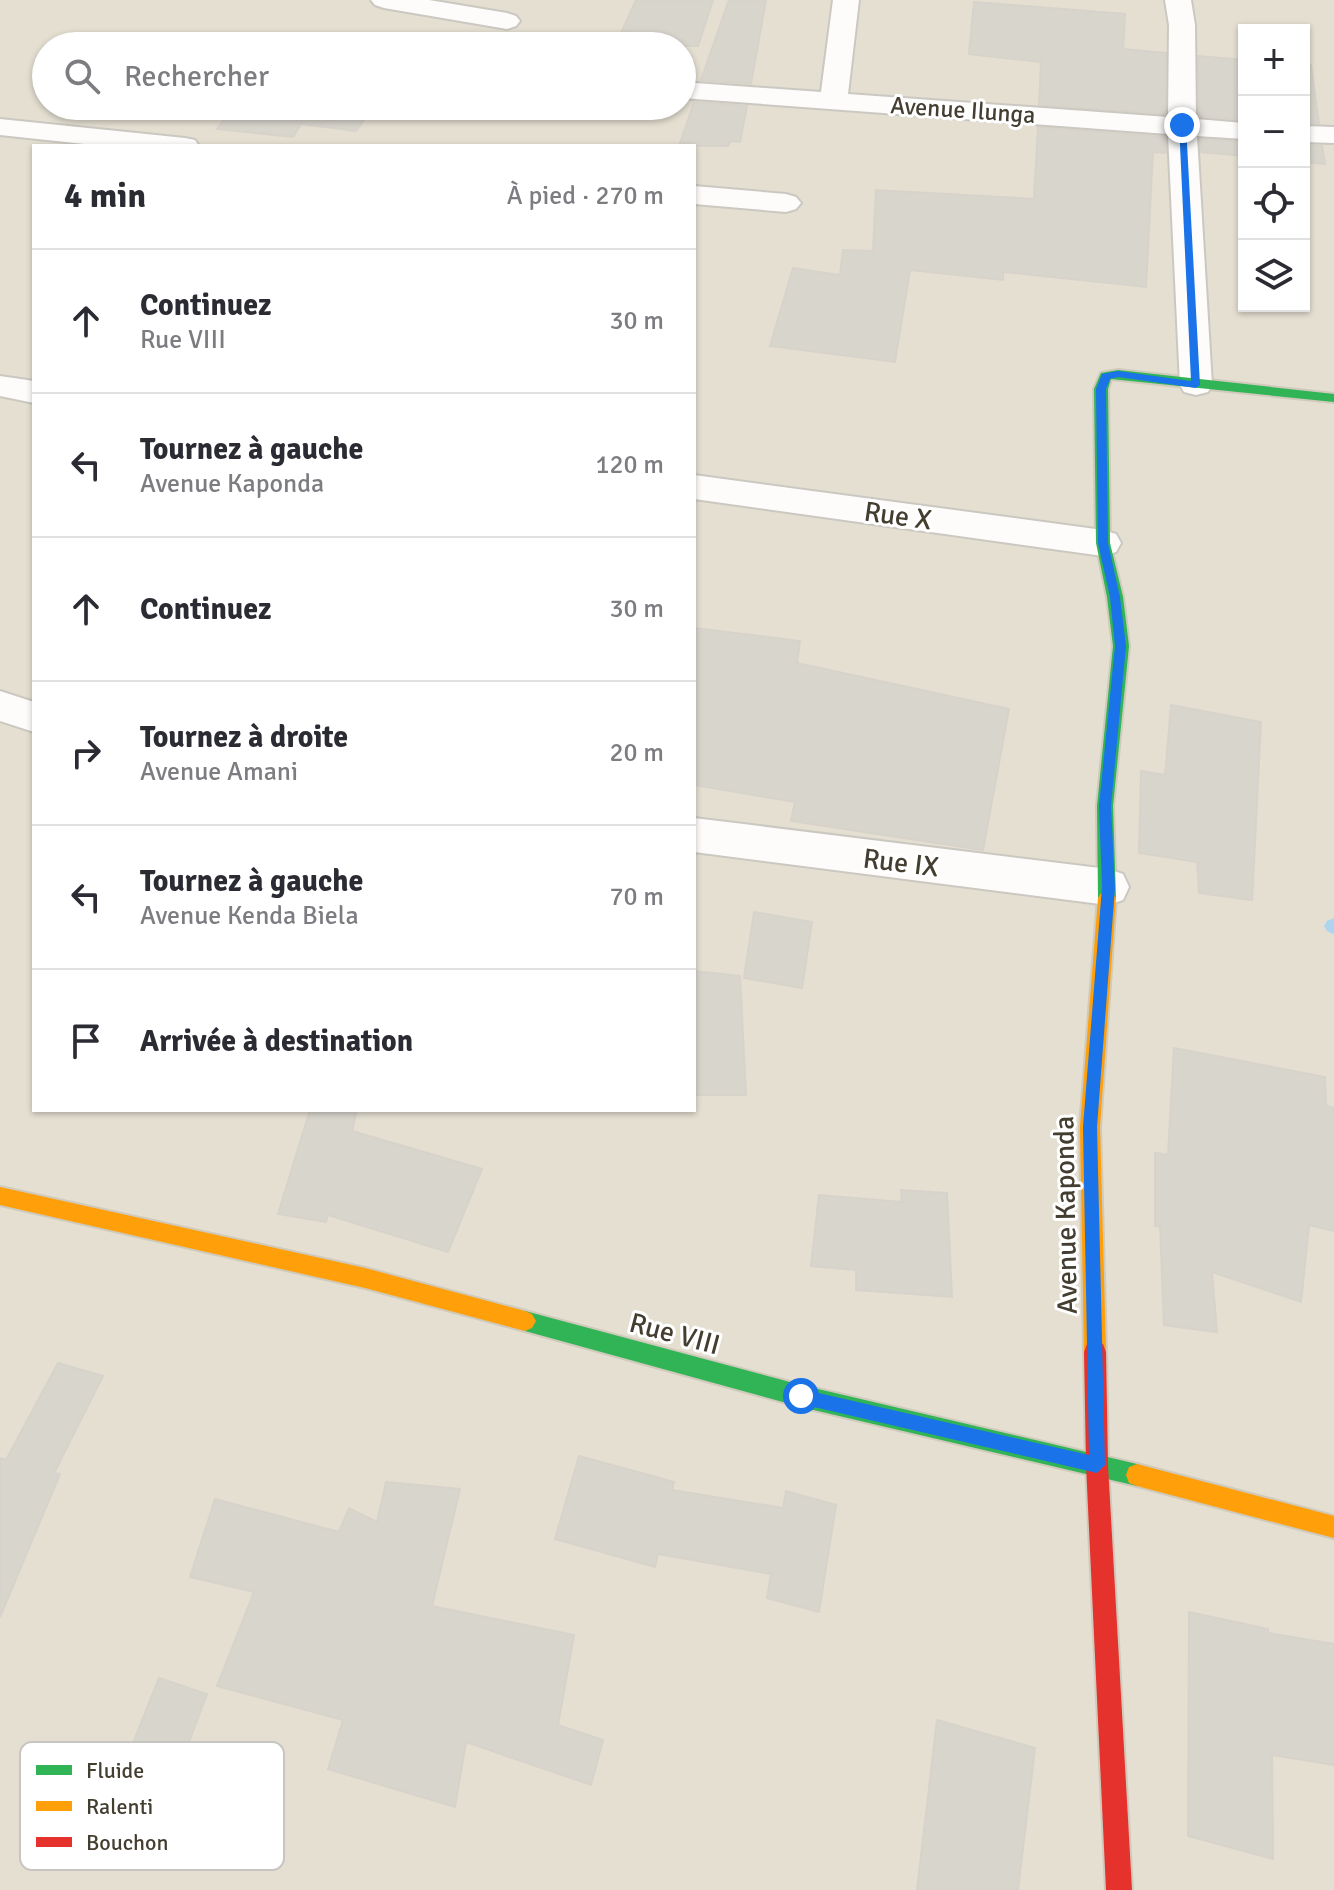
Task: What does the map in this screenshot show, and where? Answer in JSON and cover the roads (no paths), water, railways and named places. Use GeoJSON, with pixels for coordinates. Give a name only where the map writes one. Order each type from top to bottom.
{"type":"FeatureCollection","features":[{"type":"Feature","properties":{"kind":"street"},"geometry":{"type":"LineString","coordinates":[[384,0],[508,22]]}},
{"type":"Feature","properties":{"kind":"street"},"geometry":{"type":"LineString","coordinates":[[833,101],[846,0]]}},
{"type":"Feature","properties":{"kind":"street"},"geometry":{"type":"LineString","coordinates":[[1178,0],[1182,25],[1182,125],[1196,385],[1334,398]]}},
{"type":"Feature","properties":{"kind":"street","name":"Avenue Ilunga"},"geometry":{"type":"LineString","coordinates":[[696,91],[1238,130]]}},
{"type":"Feature","properties":{"kind":"street"},"geometry":{"type":"LineString","coordinates":[[0,127],[166,144]]}},
{"type":"Feature","properties":{"kind":"street"},"geometry":{"type":"LineString","coordinates":[[1310,134],[1334,135]]}},
{"type":"Feature","properties":{"kind":"street"},"geometry":{"type":"LineString","coordinates":[[696,195],[786,203]]}},
{"type":"Feature","properties":{"kind":"street","name":"Avenue Kaponda"},"geometry":{"type":"LineString","coordinates":[[1119,1890],[1097,1465],[1090,1127],[1108,887],[1105,806],[1121,646],[1115,597],[1103,543],[1101,389],[1106,376],[1118,374],[1196,385]]}},
{"type":"Feature","properties":{"kind":"street"},"geometry":{"type":"LineString","coordinates":[[0,386],[32,392]]}},
{"type":"Feature","properties":{"kind":"street","name":"Rue X"},"geometry":{"type":"LineString","coordinates":[[696,487],[1103,543]]}},
{"type":"Feature","properties":{"kind":"street"},"geometry":{"type":"LineString","coordinates":[[0,706],[32,716]]}},
{"type":"Feature","properties":{"kind":"street","name":"Rue IX"},"geometry":{"type":"LineString","coordinates":[[696,835],[1108,887]]}},
{"type":"Feature","properties":{"kind":"street","name":"Rue VIII"},"geometry":{"type":"LineString","coordinates":[[0,1196],[365,1278],[801,1396],[1097,1465],[1334,1527]]}}]}
